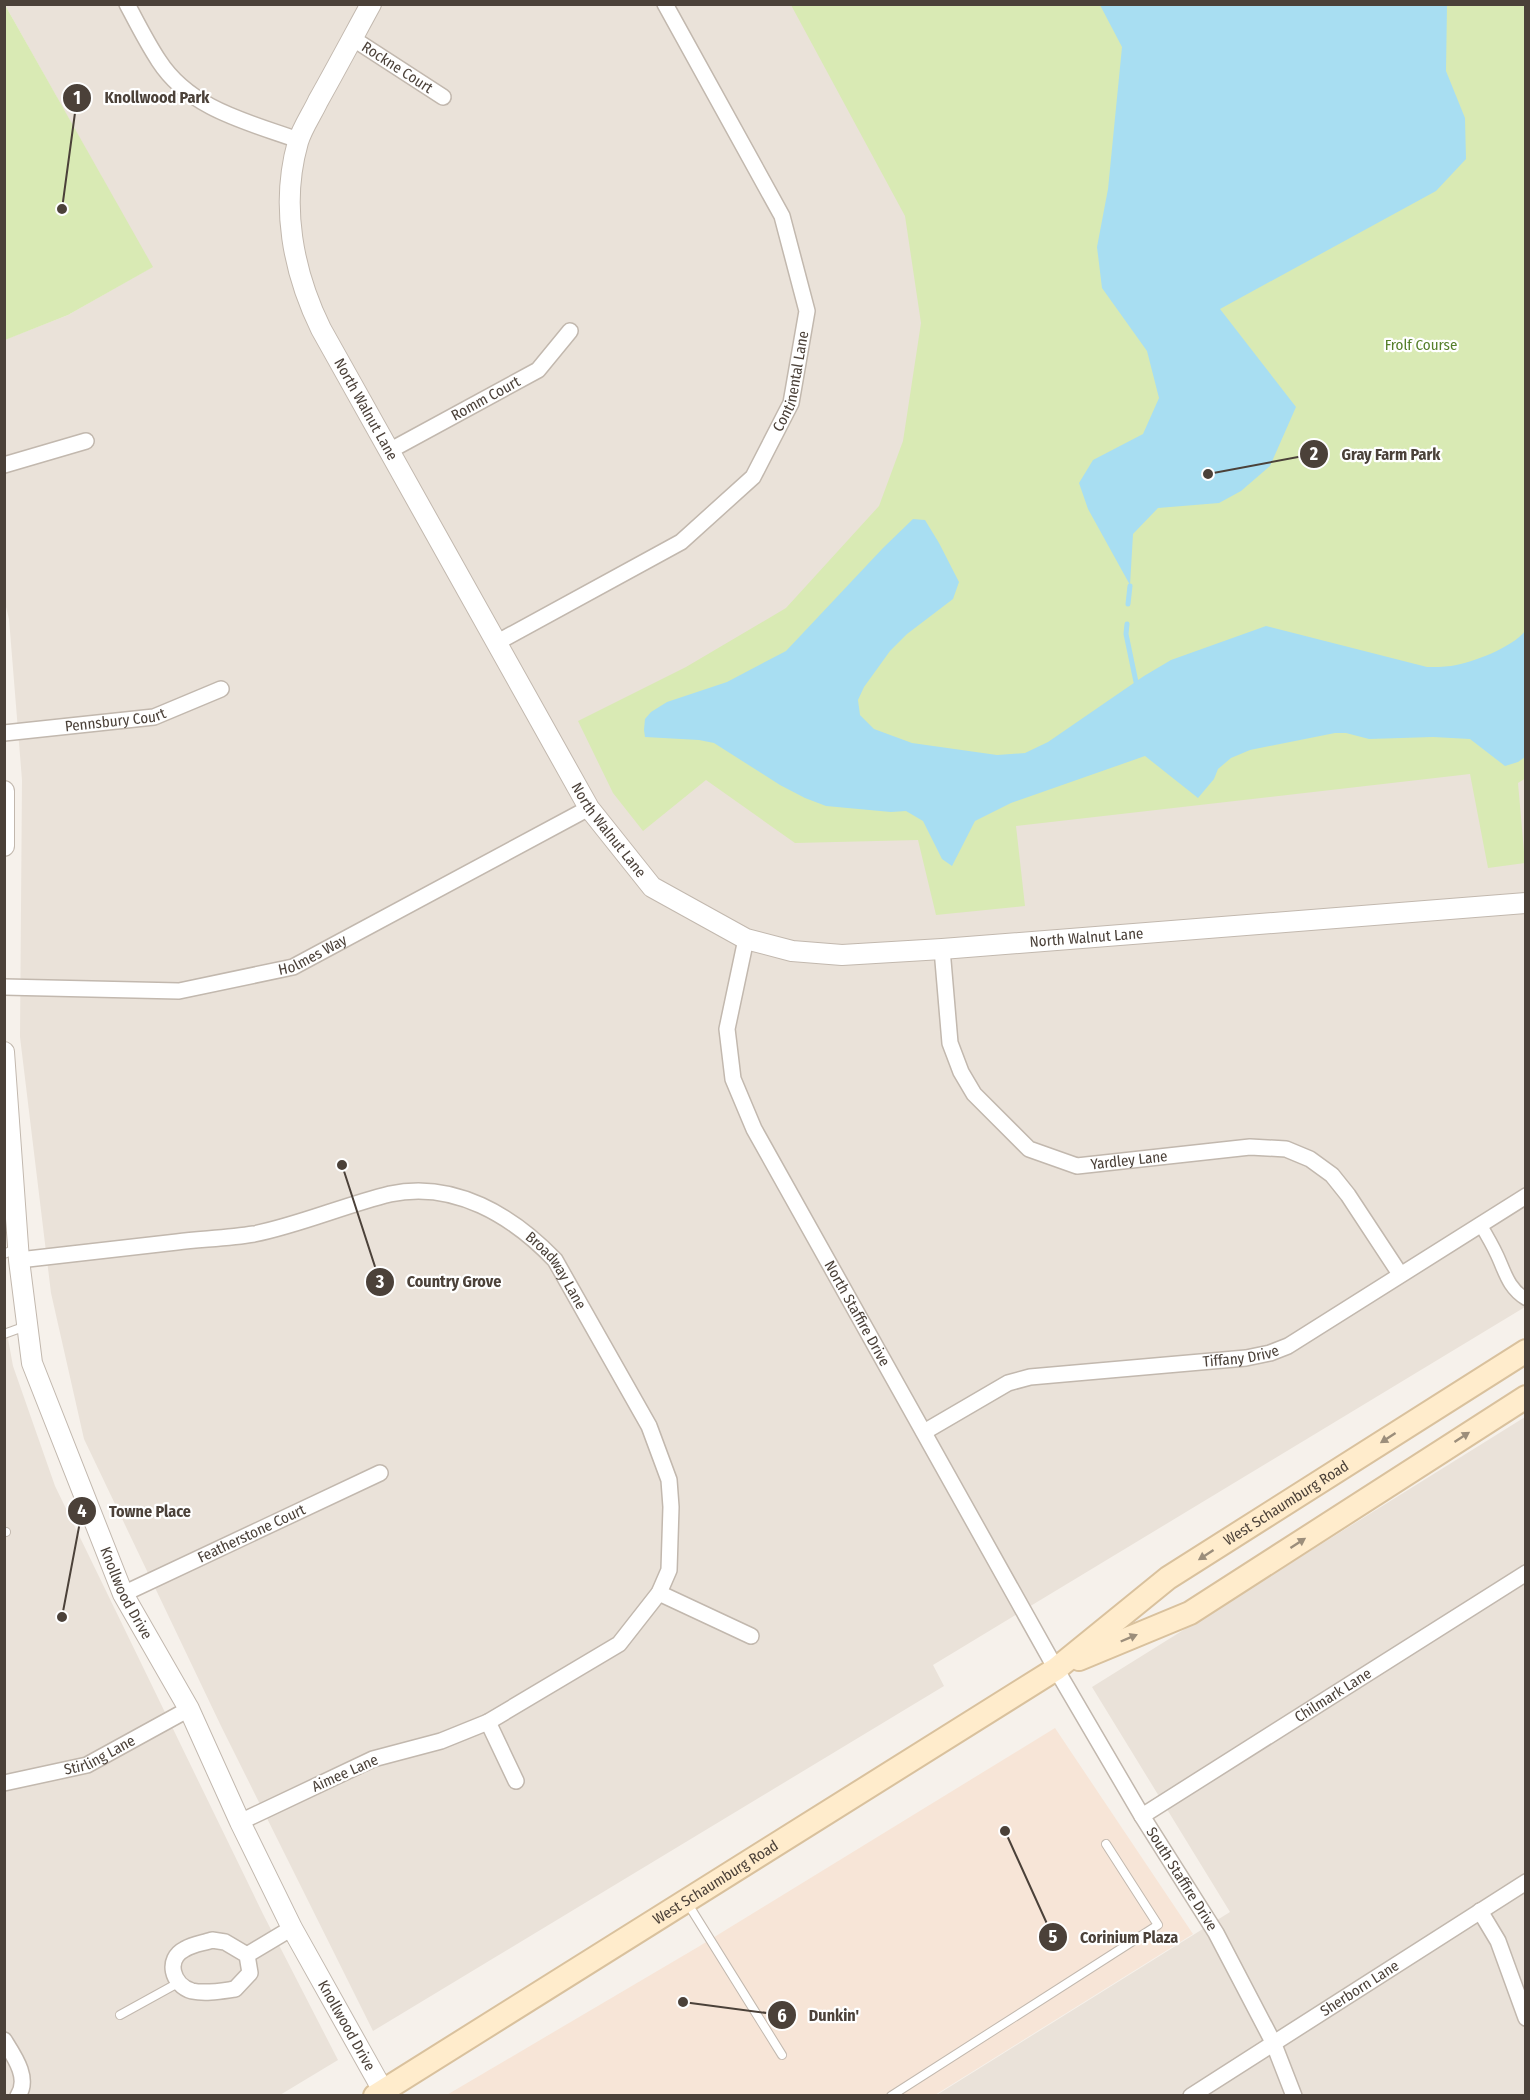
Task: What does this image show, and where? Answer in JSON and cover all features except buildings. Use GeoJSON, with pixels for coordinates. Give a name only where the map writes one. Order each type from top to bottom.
{"type":"FeatureCollection","features":[{"type":"Feature","properties":{"kind":"main road","name":"West Schaumburg Road"},"geometry":{"type":"LineString","coordinates":[[381,2094],[1056,1669],[1168,1578],[1526,1350]]}},
{"type":"Feature","properties":{"kind":"main road","name":"West Schaumburg Road"},"geometry":{"type":"LineString","coordinates":[[1056,1669],[1190,1613],[1526,1397]]}},
{"type":"Feature","properties":{"kind":"street"},"geometry":{"type":"LineString","coordinates":[[127,4],[160,63],[185,91],[216,111],[298,140]]}},
{"type":"Feature","properties":{"kind":"street","name":"North Walnut Lane"},"geometry":{"type":"LineString","coordinates":[[370,4],[298,140],[292,168],[290,198],[293,245],[304,291],[321,329],[589,808],[652,888],[746,939],[792,951],[842,955],[1526,903]]}},
{"type":"Feature","properties":{"kind":"street","name":"Continental Lane"},"geometry":{"type":"LineString","coordinates":[[496,642],[681,542],[753,477],[791,403],[807,311],[782,216],[664,4]]}},
{"type":"Feature","properties":{"kind":"street","name":"Rockne Court"},"geometry":{"type":"LineString","coordinates":[[352,38],[443,97]]}},
{"type":"Feature","properties":{"kind":"street","name":"Romm Court"},"geometry":{"type":"LineString","coordinates":[[389,451],[538,370],[570,331]]}},
{"type":"Feature","properties":{"kind":"street"},"geometry":{"type":"LineString","coordinates":[[4,465],[86,441]]}},
{"type":"Feature","properties":{"kind":"street","name":"Pennsbury Court"},"geometry":{"type":"LineString","coordinates":[[4,733],[154,717],[221,689]]}},
{"type":"Feature","properties":{"kind":"street"},"geometry":{"type":"LineString","coordinates":[[4,791],[4,846]]}},
{"type":"Feature","properties":{"kind":"street","name":"Holmes Way"},"geometry":{"type":"LineString","coordinates":[[4,987],[179,991],[292,967],[589,808]]}},
{"type":"Feature","properties":{"kind":"street","name":"North Staffire Drive"},"geometry":{"type":"LineString","coordinates":[[746,939],[727,1029],[733,1079],[754,1129],[1056,1669]]}},
{"type":"Feature","properties":{"kind":"street","name":"Yardley Lane"},"geometry":{"type":"LineString","coordinates":[[942,949],[950,1043],[961,1072],[974,1094],[1029,1149],[1077,1166],[1250,1147],[1286,1149],[1311,1159],[1332,1175],[1348,1195],[1400,1274]]}},
{"type":"Feature","properties":{"kind":"street","name":"Knollwood Drive"},"geometry":{"type":"LineString","coordinates":[[4,1052],[14,1253],[32,1363],[123,1594],[189,1708],[240,1822],[292,1928],[381,2094]]}},
{"type":"Feature","properties":{"kind":"street","name":"Broadway Lane"},"geometry":{"type":"LineString","coordinates":[[14,1253],[255,1234],[392,1194],[419,1191],[447,1194],[479,1203],[509,1220],[537,1242],[555,1260],[649,1426],[669,1480],[671,1507],[669,1570],[659,1593],[619,1644],[488,1722]]}},
{"type":"Feature","properties":{"kind":"street","name":"Tiffany Drive"},"geometry":{"type":"LineString","coordinates":[[924,1432],[1008,1383],[1030,1377],[1246,1358],[1288,1346],[1526,1197]]}},
{"type":"Feature","properties":{"kind":"street"},"geometry":{"type":"LineString","coordinates":[[1480,1224],[1505,1277],[1517,1293],[1526,1299]]}},
{"type":"Feature","properties":{"kind":"street","name":"Featherstone Court"},"geometry":{"type":"LineString","coordinates":[[123,1594],[380,1473]]}},
{"type":"Feature","properties":{"kind":"street","name":"Chilmark Lane"},"geometry":{"type":"LineString","coordinates":[[1142,1816],[1526,1573]]}},
{"type":"Feature","properties":{"kind":"street"},"geometry":{"type":"LineString","coordinates":[[659,1593],[751,1636]]}},
{"type":"Feature","properties":{"kind":"street","name":"South Staffire Drive"},"geometry":{"type":"LineString","coordinates":[[1056,1669],[1142,1816],[1216,1933],[1274,2042],[1294,2096]]}},
{"type":"Feature","properties":{"kind":"street","name":"Stirling Lane"},"geometry":{"type":"LineString","coordinates":[[4,1783],[87,1765],[189,1708]]}},
{"type":"Feature","properties":{"kind":"street"},"geometry":{"type":"LineString","coordinates":[[488,1722],[516,1781]]}},
{"type":"Feature","properties":{"kind":"street","name":"Aimee Lane"},"geometry":{"type":"LineString","coordinates":[[240,1822],[373,1759],[441,1740],[488,1722]]}},
{"type":"Feature","properties":{"kind":"street","name":"Sherborn Lane"},"geometry":{"type":"LineString","coordinates":[[1191,2096],[1526,1882]]}},
{"type":"Feature","properties":{"kind":"street"},"geometry":{"type":"LineString","coordinates":[[1480,1911],[1498,1941],[1526,2018]]}},
{"type":"Feature","properties":{"kind":"street"},"geometry":{"type":"LineString","coordinates":[[247,1955],[292,1928]]}},
{"type":"Feature","properties":{"kind":"street"},"geometry":{"type":"LineString","coordinates":[[212,1940],[225,1942],[247,1955],[250,1973],[235,1989],[204,1992],[190,1990],[178,1983],[172,1971],[175,1959],[184,1949],[212,1940]]}},
{"type":"Feature","properties":{"kind":"street"},"geometry":{"type":"LineString","coordinates":[[4,2040],[23,2075],[22,2089],[18,2096]]}},
{"type":"Feature","properties":{"kind":"lane"},"geometry":{"type":"LineString","coordinates":[[4,1334],[27,1326]]}},
{"type":"Feature","properties":{"kind":"lane"},"geometry":{"type":"LineString","coordinates":[[891,2096],[1158,1925],[1106,1844]]}},
{"type":"Feature","properties":{"kind":"lane"},"geometry":{"type":"LineString","coordinates":[[685,1901],[782,2055]]}},
{"type":"Feature","properties":{"kind":"lane"},"geometry":{"type":"LineString","coordinates":[[120,2015],[178,1983]]}},
{"type":"Feature","properties":{"kind":"shaded area"},"geometry":{"type":"Polygon","coordinates":[[[5,5],[1525,5],[1525,1307],[933,1665],[944,1686],[373,2031],[221,1726],[84,1439],[51,1293],[20,1037],[22,780],[9,619],[4,599],[4,340],[68,315],[152,267],[5,5]]]}},
{"type":"Feature","properties":{"kind":"shaded area"},"geometry":{"type":"Polygon","coordinates":[[[4,1317],[13,1366],[55,1486],[263,1914],[338,2060],[280,2095],[5,2095],[4,1317]]]}},
{"type":"Feature","properties":{"kind":"shaded area"},"geometry":{"type":"Polygon","coordinates":[[[1525,1417],[1525,2095],[935,2096],[1230,1912],[1092,1687],[1525,1417]]]}},
{"type":"Feature","properties":{"kind":"shaded area"},"geometry":{"type":"Polygon","coordinates":[[[1055,1728],[1193,1934],[935,2095],[445,2096],[698,1947],[1055,1728]]]}},
{"type":"Feature","properties":{"kind":"green space"},"geometry":{"type":"Polygon","coordinates":[[[5,5],[153,267],[68,315],[5,340],[5,5]]]}},
{"type":"Feature","properties":{"kind":"green space","name":"Frolf Course"},"geometry":{"type":"Polygon","coordinates":[[[791,5],[1525,5],[1526,778],[1518,783],[1525,863],[1488,868],[1470,774],[1016,826],[1025,906],[936,915],[918,840],[795,843],[706,780],[643,831],[613,793],[578,721],[686,667],[786,608],[879,506],[903,441],[921,323],[905,216],[791,5]]]}},
{"type":"Feature","properties":{"kind":"water"},"geometry":{"type":"Polygon","coordinates":[[[1100,5],[1447,5],[1446,71],[1465,118],[1466,159],[1436,191],[1220,309],[1296,407],[1270,466],[1241,491],[1219,503],[1158,508],[1133,534],[1130,585],[1088,509],[1079,483],[1093,460],[1143,434],[1159,398],[1147,351],[1102,288],[1097,247],[1108,189],[1122,47],[1100,5]]]}},
{"type":"Feature","properties":{"kind":"water"},"geometry":{"type":"Polygon","coordinates":[[[913,519],[925,520],[959,582],[953,599],[907,634],[890,651],[864,687],[858,700],[860,715],[874,729],[912,743],[997,755],[1025,753],[1048,742],[1171,660],[1266,626],[1427,667],[1470,662],[1511,643],[1525,631],[1525,757],[1505,766],[1470,739],[1433,737],[1369,739],[1346,733],[1335,733],[1250,750],[1231,758],[1218,769],[1214,779],[1198,798],[1145,756],[1011,803],[975,821],[952,866],[942,859],[923,821],[906,811],[891,812],[826,806],[780,785],[714,743],[645,737],[645,719],[651,712],[667,702],[727,682],[786,651],[913,519]]]}},
{"type":"Feature","properties":{"kind":"waterway"},"geometry":{"type":"LineString","coordinates":[[1128,604],[1130,586]]}},
{"type":"Feature","properties":{"kind":"waterway"},"geometry":{"type":"LineString","coordinates":[[1127,624],[1126,634],[1136,682]]}},
{"type":"Feature","properties":{"kind":"place","name":"Knollwood Park"},"geometry":{"type":"Point","coordinates":[62,209]}},
{"type":"Feature","properties":{"kind":"place","name":"Gray Farm Park"},"geometry":{"type":"Point","coordinates":[1208,474]}},
{"type":"Feature","properties":{"kind":"place","name":"Country Grove"},"geometry":{"type":"Point","coordinates":[342,1165]}},
{"type":"Feature","properties":{"kind":"place","name":"Towne Place"},"geometry":{"type":"Point","coordinates":[62,1617]}},
{"type":"Feature","properties":{"kind":"place","name":"Corinium Plaza"},"geometry":{"type":"Point","coordinates":[1005,1831]}},
{"type":"Feature","properties":{"kind":"place","name":"Dunkin'"},"geometry":{"type":"Point","coordinates":[683,2002]}}]}
